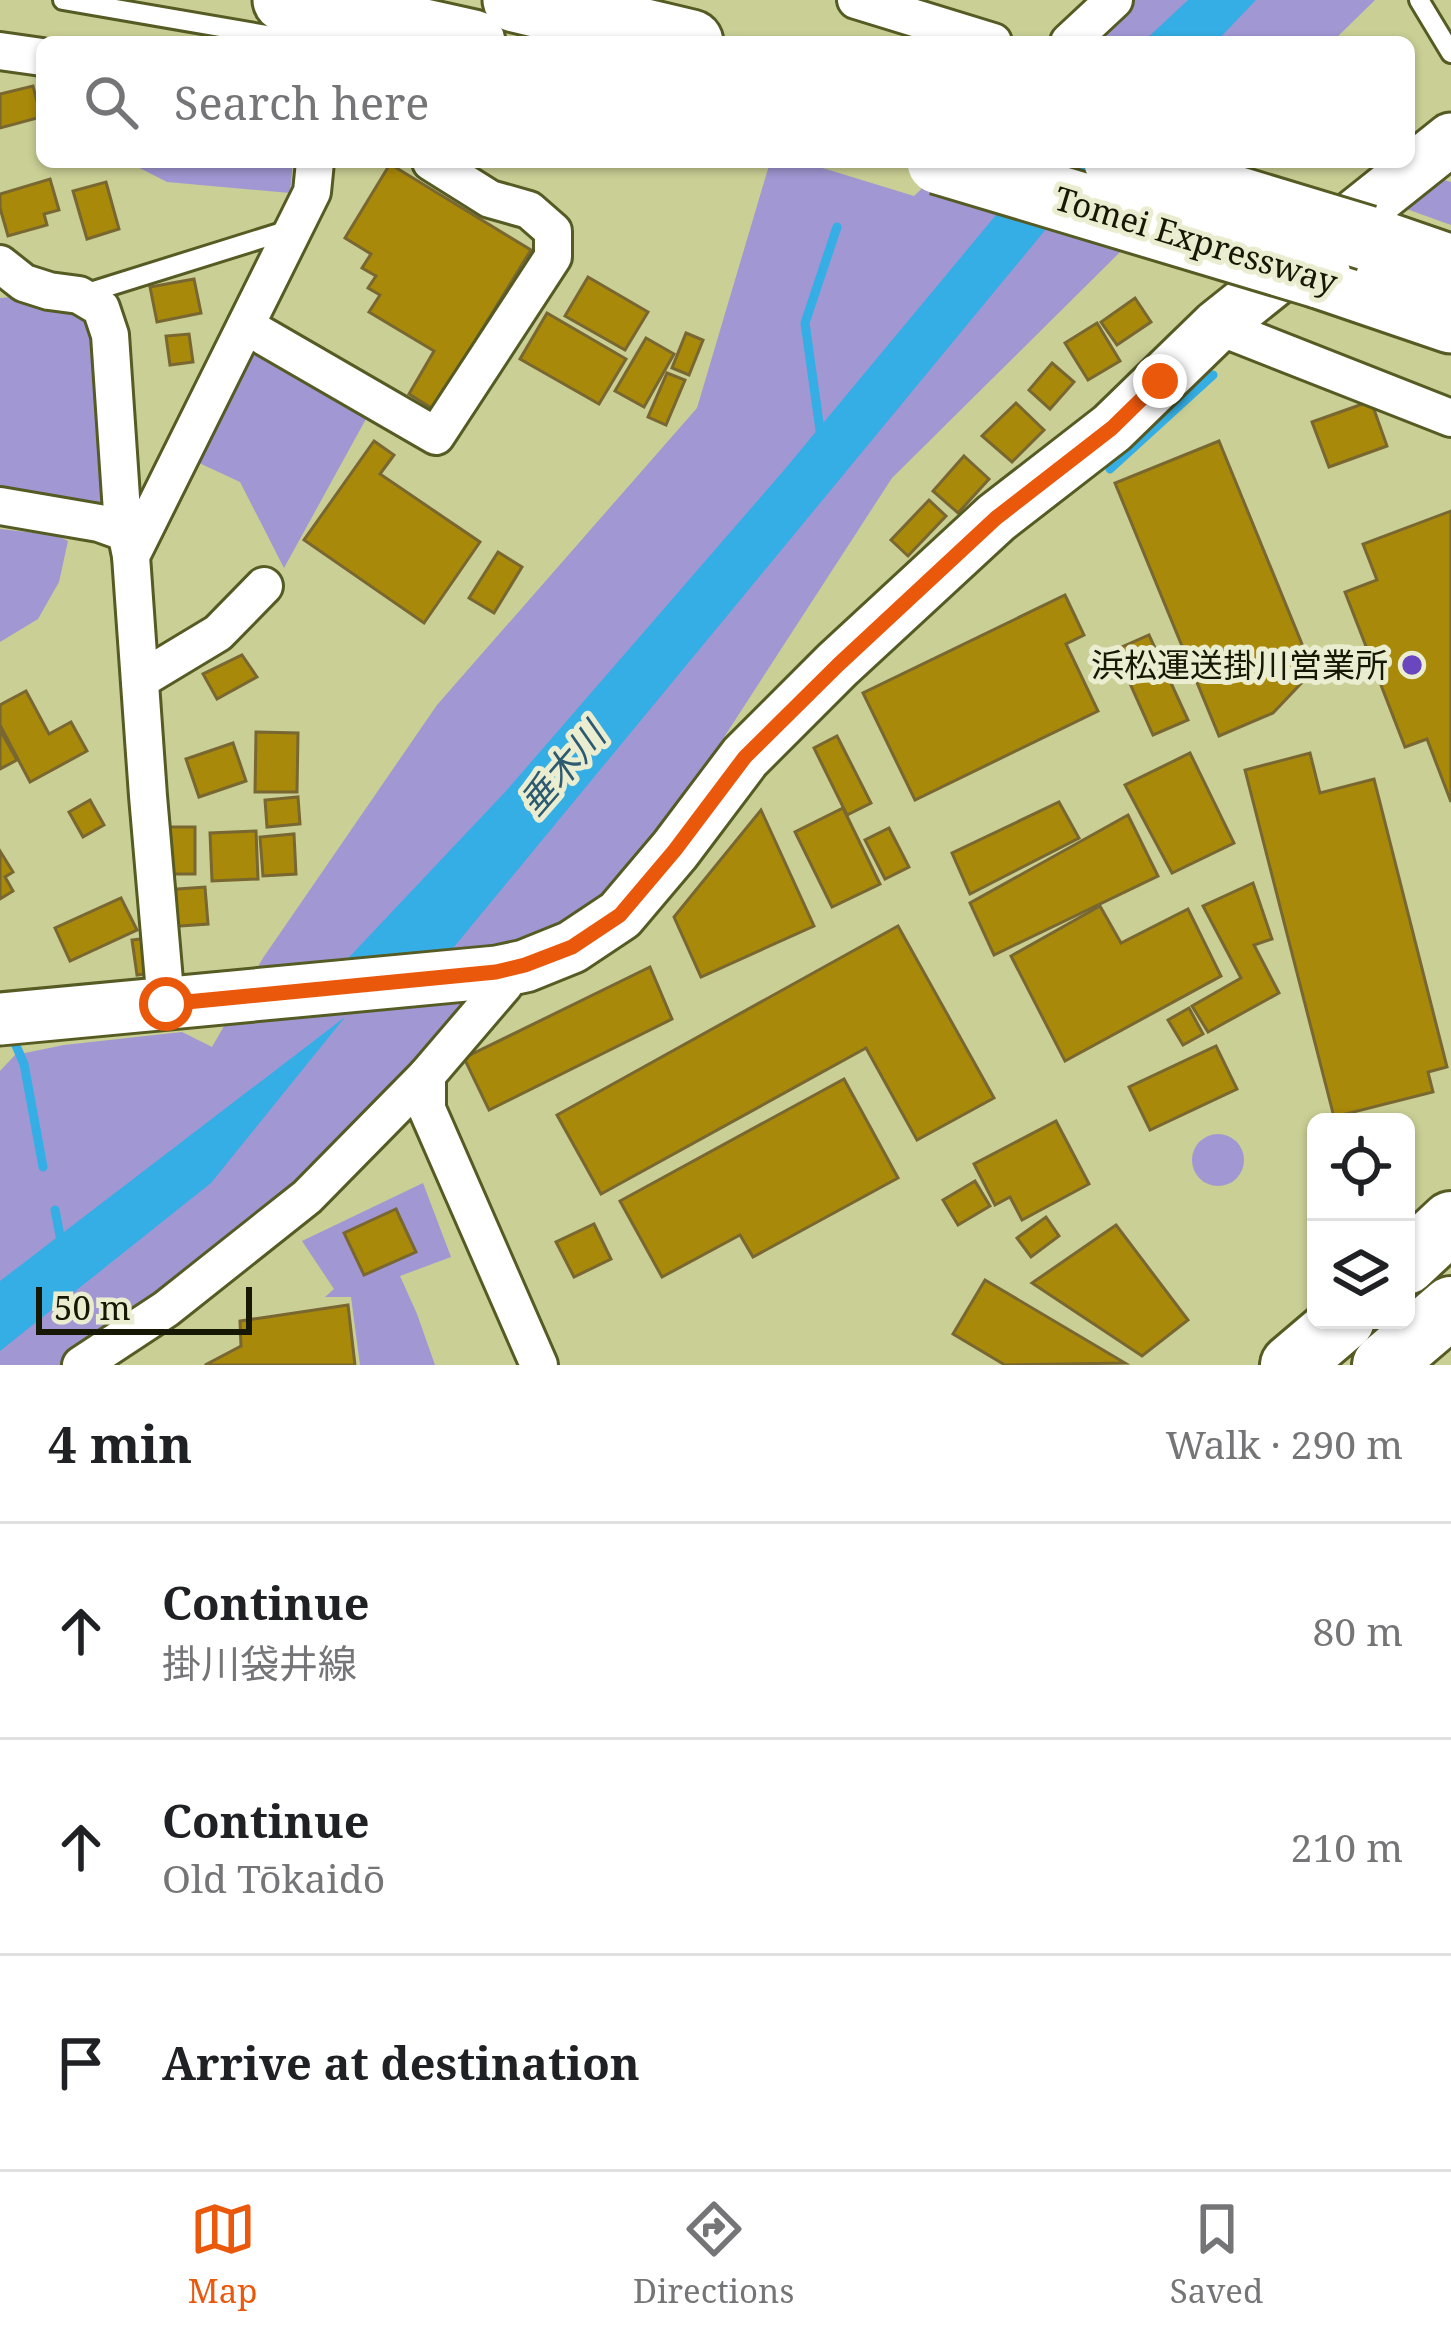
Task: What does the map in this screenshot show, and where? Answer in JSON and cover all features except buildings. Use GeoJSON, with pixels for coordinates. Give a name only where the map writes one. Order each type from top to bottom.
{"type":"FeatureCollection","features":[{"type":"Feature","properties":{"kind":"highway"},"geometry":{"type":"LineString","coordinates":[[285,0],[446,36]]}},
{"type":"Feature","properties":{"kind":"highway"},"geometry":{"type":"LineString","coordinates":[[515,0],[667,36]]}},
{"type":"Feature","properties":{"kind":"highway","name":"Tomei Expressway"},"geometry":{"type":"LineString","coordinates":[[965,168],[1343,257],[1451,267]]}},
{"type":"Feature","properties":{"kind":"highway","name":"Tomei Expressway"},"geometry":{"type":"LineString","coordinates":[[1131,168],[1343,257],[1451,321]]}},
{"type":"Feature","properties":{"kind":"highway"},"geometry":{"type":"LineString","coordinates":[[1415,1256],[1451,1222]]}},
{"type":"Feature","properties":{"kind":"highway"},"geometry":{"type":"LineString","coordinates":[[1383,1365],[1451,1307]]}},
{"type":"Feature","properties":{"kind":"highway"},"geometry":{"type":"LineString","coordinates":[[1291,1365],[1334,1329]]}},
{"type":"Feature","properties":{"kind":"main road"},"geometry":{"type":"LineString","coordinates":[[1415,168],[1451,139]]}},
{"type":"Feature","properties":{"kind":"main road"},"geometry":{"type":"LineString","coordinates":[[10,1018],[505,970],[572,947],[620,915],[745,757],[996,518],[1112,428],[1217,326],[1415,168]]}},
{"type":"Feature","properties":{"kind":"street"},"geometry":{"type":"LineString","coordinates":[[856,0],[973,36]]}},
{"type":"Feature","properties":{"kind":"street"},"geometry":{"type":"LineString","coordinates":[[1075,36],[1114,0]]}},
{"type":"Feature","properties":{"kind":"street"},"geometry":{"type":"LineString","coordinates":[[0,51],[36,56]]}},
{"type":"Feature","properties":{"kind":"street"},"geometry":{"type":"LineString","coordinates":[[129,545],[295,229],[312,192],[314,168]]}},
{"type":"Feature","properties":{"kind":"street"},"geometry":{"type":"LineString","coordinates":[[246,326],[436,436],[553,257],[553,231],[529,210],[490,199],[441,168]]}},
{"type":"Feature","properties":{"kind":"street"},"geometry":{"type":"LineString","coordinates":[[5,275],[49,291],[79,295],[101,308],[110,334],[166,1004]]}},
{"type":"Feature","properties":{"kind":"street"},"geometry":{"type":"LineString","coordinates":[[1217,326],[1451,418]]}},
{"type":"Feature","properties":{"kind":"street"},"geometry":{"type":"LineString","coordinates":[[0,506],[99,523],[129,545]]}},
{"type":"Feature","properties":{"kind":"street"},"geometry":{"type":"LineString","coordinates":[[140,680],[218,633],[264,586]]}},
{"type":"Feature","properties":{"kind":"street"},"geometry":{"type":"LineString","coordinates":[[81,1365],[166,1309],[307,1197],[427,1076],[504,985],[505,970]]}},
{"type":"Feature","properties":{"kind":"street"},"geometry":{"type":"LineString","coordinates":[[427,1076],[427,1109],[539,1365]]}},
{"type":"Feature","properties":{"kind":"street"},"geometry":{"type":"LineString","coordinates":[[1415,1223],[1451,1189]]}},
{"type":"Feature","properties":{"kind":"street"},"geometry":{"type":"LineString","coordinates":[[1262,1365],[1307,1323]]}},
{"type":"Feature","properties":{"kind":"lane"},"geometry":{"type":"LineString","coordinates":[[63,0],[272,36]]}},
{"type":"Feature","properties":{"kind":"lane"},"geometry":{"type":"LineString","coordinates":[[572,0],[670,36]]}},
{"type":"Feature","properties":{"kind":"lane"},"geometry":{"type":"LineString","coordinates":[[1420,0],[1451,53]]}},
{"type":"Feature","properties":{"kind":"lane"},"geometry":{"type":"LineString","coordinates":[[79,295],[295,229]]}},
{"type":"Feature","properties":{"kind":"shaded area"},"geometry":{"type":"Polygon","coordinates":[[[1118,0],[1375,0],[1338,36],[1081,36],[1118,0]]]}},
{"type":"Feature","properties":{"kind":"shaded area"},"geometry":{"type":"Polygon","coordinates":[[[140,168],[292,168],[290,193],[167,182],[140,168]]]}},
{"type":"Feature","properties":{"kind":"shaded area"},"geometry":{"type":"Polygon","coordinates":[[[768,168],[823,168],[914,196],[944,168],[1205,168],[892,478],[671,819],[600,911],[86,1365],[0,1365],[0,1071],[15,1055],[64,1045],[182,1032],[212,1047],[263,958],[437,705],[697,408],[768,168]]]}},
{"type":"Feature","properties":{"kind":"shaded area"},"geometry":{"type":"Polygon","coordinates":[[[1427,175],[1451,182],[1451,225],[1390,203],[1427,175]]]}},
{"type":"Feature","properties":{"kind":"shaded area"},"geometry":{"type":"Polygon","coordinates":[[[61,293],[111,356],[124,521],[0,495],[0,298],[61,293]]]}},
{"type":"Feature","properties":{"kind":"shaded area"},"geometry":{"type":"Polygon","coordinates":[[[255,341],[372,408],[284,568],[240,482],[197,462],[255,341]]]}},
{"type":"Feature","properties":{"kind":"shaded area"},"geometry":{"type":"Polygon","coordinates":[[[0,529],[55,535],[68,541],[59,582],[38,619],[0,642],[0,529]]]}},
{"type":"Feature","properties":{"kind":"shaded area"},"geometry":{"type":"Polygon","coordinates":[[[1218,1134],[1236,1142],[1244,1160],[1236,1178],[1218,1186],[1200,1178],[1192,1160],[1200,1142],[1218,1134]]]}},
{"type":"Feature","properties":{"kind":"shaded area"},"geometry":{"type":"Polygon","coordinates":[[[423,1183],[451,1257],[400,1276],[435,1365],[360,1365],[351,1297],[325,1297],[334,1289],[302,1241],[423,1183]]]}},
{"type":"Feature","properties":{"kind":"water"},"geometry":{"type":"Polygon","coordinates":[[[1188,0],[1256,0],[1222,36],[1149,36],[1188,0]]]}},
{"type":"Feature","properties":{"kind":"water","name":"垂木川"},"geometry":{"type":"Polygon","coordinates":[[[1035,168],[1101,168],[449,953],[337,970],[506,791],[785,469],[1035,168]]]}},
{"type":"Feature","properties":{"kind":"water"},"geometry":{"type":"Polygon","coordinates":[[[345,1017],[211,1183],[0,1351],[0,1281],[345,1017]]]}},
{"type":"Feature","properties":{"kind":"waterway"},"geometry":{"type":"LineString","coordinates":[[821,437],[805,323],[837,227]]}},
{"type":"Feature","properties":{"kind":"waterway"},"geometry":{"type":"LineString","coordinates":[[1110,469],[1213,375]]}},
{"type":"Feature","properties":{"kind":"waterway"},"geometry":{"type":"LineString","coordinates":[[11,1034],[24,1064],[43,1167]]}},
{"type":"Feature","properties":{"kind":"waterway"},"geometry":{"type":"LineString","coordinates":[[55,1210],[62,1246]]}},
{"type":"Feature","properties":{"kind":"place","name":"浜松運送掛川営業所"},"geometry":{"type":"Point","coordinates":[1412,665]}},
{"type":"Feature","properties":{"kind":"route"},"geometry":{"type":"LineString","coordinates":[[166,1004],[496,972],[572,947],[620,915],[745,757],[838,665],[996,518],[1112,428],[1160,381]]}}]}
